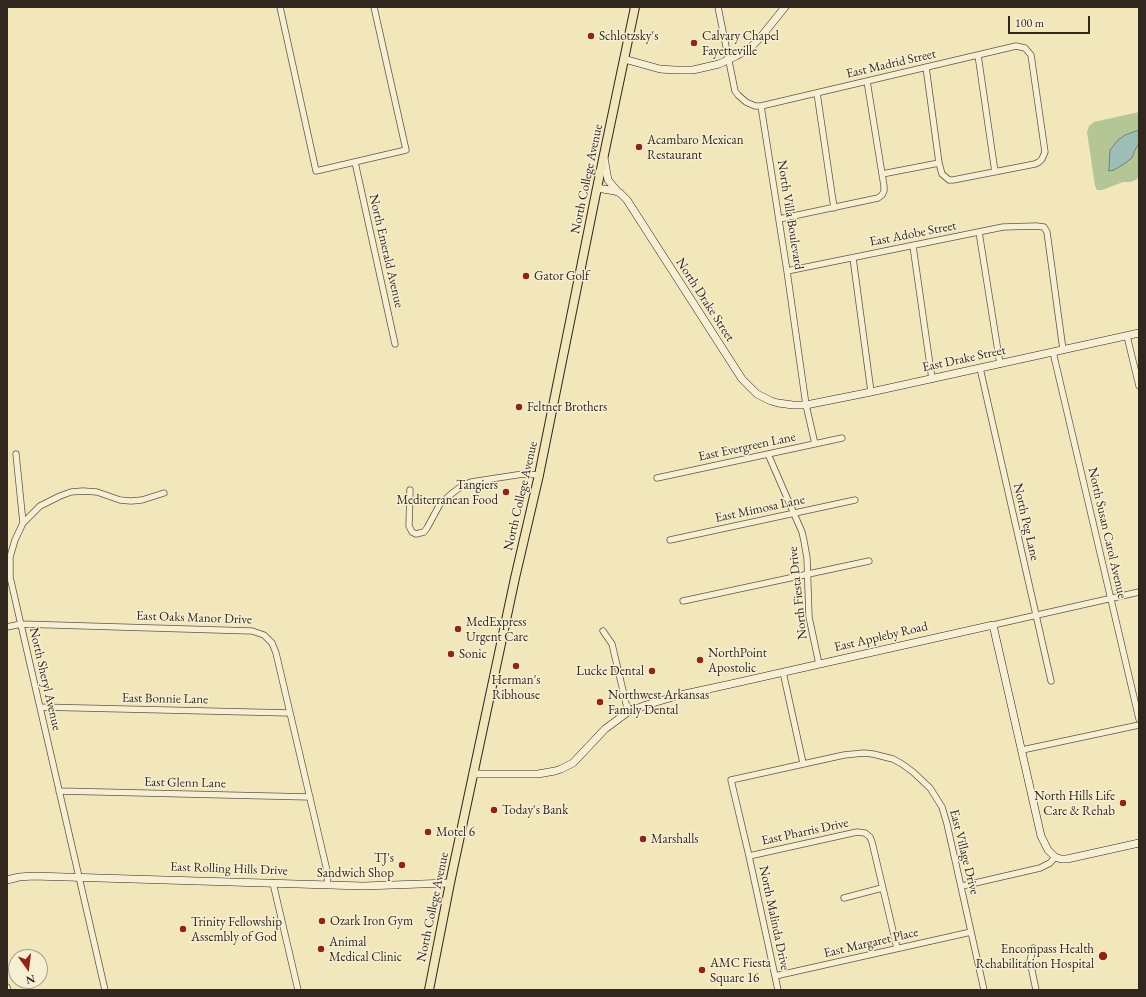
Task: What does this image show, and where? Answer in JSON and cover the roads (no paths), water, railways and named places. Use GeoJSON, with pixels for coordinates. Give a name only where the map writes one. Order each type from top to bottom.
{"type":"FeatureCollection","features":[{"type":"Feature","properties":{"kind":"main road","name":"North College Avenue"},"geometry":{"type":"LineString","coordinates":[[428,990],[514,578],[539,475],[635,7]]}},
{"type":"Feature","properties":{"kind":"street"},"geometry":{"type":"LineString","coordinates":[[280,7],[316,171],[406,150],[374,7]]}},
{"type":"Feature","properties":{"kind":"street"},"geometry":{"type":"LineString","coordinates":[[718,7],[734,86],[738,95],[750,105],[761,106]]}},
{"type":"Feature","properties":{"kind":"street"},"geometry":{"type":"LineString","coordinates":[[624,59],[660,69],[684,70],[710,66],[728,60],[744,52],[755,43],[785,7]]}},
{"type":"Feature","properties":{"kind":"street","name":"East Madrid Street"},"geometry":{"type":"LineString","coordinates":[[761,106],[1016,46],[1026,48],[1031,55],[1045,152],[1042,159],[1035,164],[995,172]]}},
{"type":"Feature","properties":{"kind":"street"},"geometry":{"type":"LineString","coordinates":[[926,67],[939,163],[942,174],[949,180],[953,180],[995,172],[978,55]]}},
{"type":"Feature","properties":{"kind":"street"},"geometry":{"type":"LineString","coordinates":[[779,219],[878,198],[882,195],[884,186],[867,81]]}},
{"type":"Feature","properties":{"kind":"street"},"geometry":{"type":"LineString","coordinates":[[816,93],[834,208]]}},
{"type":"Feature","properties":{"kind":"street","name":"North Villa Boulevard"},"geometry":{"type":"LineString","coordinates":[[761,106],[806,405],[815,444]]}},
{"type":"Feature","properties":{"kind":"street","name":"North Drake Street"},"geometry":{"type":"LineString","coordinates":[[604,155],[608,180],[627,200],[737,372],[747,385],[757,394],[778,404],[806,405]]}},
{"type":"Feature","properties":{"kind":"street","name":"North Emerald Avenue"},"geometry":{"type":"LineString","coordinates":[[355,162],[396,344]]}},
{"type":"Feature","properties":{"kind":"street"},"geometry":{"type":"LineString","coordinates":[[882,174],[939,163]]}},
{"type":"Feature","properties":{"kind":"street"},"geometry":{"type":"LineString","coordinates":[[597,188],[620,193]]}},
{"type":"Feature","properties":{"kind":"street","name":"East Adobe Street"},"geometry":{"type":"LineString","coordinates":[[787,271],[1010,226],[1044,227],[1047,232],[1064,350]]}},
{"type":"Feature","properties":{"kind":"street"},"geometry":{"type":"LineString","coordinates":[[979,232],[1000,364]]}},
{"type":"Feature","properties":{"kind":"street"},"geometry":{"type":"LineString","coordinates":[[913,246],[932,379]]}},
{"type":"Feature","properties":{"kind":"street"},"geometry":{"type":"LineString","coordinates":[[853,258],[871,392]]}},
{"type":"Feature","properties":{"kind":"street","name":"East Drake Street"},"geometry":{"type":"LineString","coordinates":[[806,405],[932,379],[1139,333]]}},
{"type":"Feature","properties":{"kind":"street"},"geometry":{"type":"LineString","coordinates":[[1127,336],[1139,386]]}},
{"type":"Feature","properties":{"kind":"street","name":"North Susan Carol Avenue"},"geometry":{"type":"LineString","coordinates":[[1053,352],[1139,719]]}},
{"type":"Feature","properties":{"kind":"street","name":"North Peg Lane"},"geometry":{"type":"LineString","coordinates":[[980,368],[1051,681]]}},
{"type":"Feature","properties":{"kind":"street","name":"East Evergreen Lane"},"geometry":{"type":"LineString","coordinates":[[657,478],[842,438]]}},
{"type":"Feature","properties":{"kind":"street"},"geometry":{"type":"LineString","coordinates":[[16,454],[23,523]]}},
{"type":"Feature","properties":{"kind":"street","name":"North Fiesta Drive"},"geometry":{"type":"LineString","coordinates":[[768,454],[802,532],[806,548],[809,617],[819,664]]}},
{"type":"Feature","properties":{"kind":"street"},"geometry":{"type":"LineString","coordinates":[[410,490],[409,526],[412,532],[420,534],[427,528],[440,504],[463,485],[471,482],[523,474],[539,475]]}},
{"type":"Feature","properties":{"kind":"street","name":"North Sheryl Avenue"},"geometry":{"type":"LineString","coordinates":[[105,990],[10,577],[12,549],[23,523],[40,506],[71,492],[97,492],[120,500],[131,501],[142,500],[164,493]]}},
{"type":"Feature","properties":{"kind":"street","name":"East Mimosa Lane"},"geometry":{"type":"LineString","coordinates":[[670,540],[855,500]]}},
{"type":"Feature","properties":{"kind":"street"},"geometry":{"type":"LineString","coordinates":[[683,601],[869,561]]}},
{"type":"Feature","properties":{"kind":"street"},"geometry":{"type":"LineString","coordinates":[[1139,592],[993,625],[1041,836],[1048,850],[1055,857],[1061,859],[1075,858],[1139,843]]}},
{"type":"Feature","properties":{"kind":"street","name":"East Oaks Manor Drive"},"geometry":{"type":"LineString","coordinates":[[7,626],[21,624],[252,630],[269,639],[275,649],[328,875],[327,884]]}},
{"type":"Feature","properties":{"kind":"street","name":"East Appleby Road"},"geometry":{"type":"LineString","coordinates":[[473,774],[549,773],[573,763],[605,729],[628,712],[665,699],[993,625]]}},
{"type":"Feature","properties":{"kind":"street"},"geometry":{"type":"LineString","coordinates":[[603,631],[612,644],[628,712]]}},
{"type":"Feature","properties":{"kind":"street"},"geometry":{"type":"LineString","coordinates":[[783,672],[803,763]]}},
{"type":"Feature","properties":{"kind":"street","name":"East Bonnie Lane"},"geometry":{"type":"LineString","coordinates":[[40,707],[290,713]]}},
{"type":"Feature","properties":{"kind":"street"},"geometry":{"type":"LineString","coordinates":[[1022,750],[1139,725]]}},
{"type":"Feature","properties":{"kind":"street","name":"East Village Drive"},"geometry":{"type":"LineString","coordinates":[[731,780],[803,763],[844,755],[864,754],[878,755],[892,760],[902,764],[913,772],[930,788],[942,807],[962,886],[984,990]]}},
{"type":"Feature","properties":{"kind":"street","name":"North Malinda Drive"},"geometry":{"type":"LineString","coordinates":[[731,780],[778,990]]}},
{"type":"Feature","properties":{"kind":"street","name":"East Glenn Lane"},"geometry":{"type":"LineString","coordinates":[[59,790],[310,797]]}},
{"type":"Feature","properties":{"kind":"street","name":"East Pharris Drive"},"geometry":{"type":"LineString","coordinates":[[749,856],[858,832],[865,833],[870,837],[872,842],[897,948]]}},
{"type":"Feature","properties":{"kind":"street"},"geometry":{"type":"LineString","coordinates":[[962,886],[1040,868],[1050,863],[1055,857]]}},
{"type":"Feature","properties":{"kind":"street","name":"East Rolling Hills Drive"},"geometry":{"type":"LineString","coordinates":[[7,880],[33,876],[363,886],[450,883]]}},
{"type":"Feature","properties":{"kind":"street"},"geometry":{"type":"LineString","coordinates":[[273,883],[298,990]]}},
{"type":"Feature","properties":{"kind":"street"},"geometry":{"type":"LineString","coordinates":[[844,898],[882,888]]}},
{"type":"Feature","properties":{"kind":"street","name":"East Margaret Place"},"geometry":{"type":"LineString","coordinates":[[775,976],[971,932]]}},
{"type":"Feature","properties":{"kind":"street"},"geometry":{"type":"LineString","coordinates":[[1033,948],[1030,961],[1036,990]]}},
{"type":"Feature","properties":{"kind":"water"},"geometry":{"type":"Polygon","coordinates":[[[1139,130],[1139,143],[1132,158],[1114,170],[1109,171],[1110,150],[1118,140],[1125,135],[1139,130]]]}},
{"type":"Feature","properties":{"kind":"place","name":"Schlotzsky's"},"geometry":{"type":"Point","coordinates":[591,36]}},
{"type":"Feature","properties":{"kind":"place","name":"Calvary Chapel Fayetteville"},"geometry":{"type":"Point","coordinates":[694,43]}},
{"type":"Feature","properties":{"kind":"place","name":"Acambaro Mexican Restaurant"},"geometry":{"type":"Point","coordinates":[639,147]}},
{"type":"Feature","properties":{"kind":"place","name":"Gator Golf"},"geometry":{"type":"Point","coordinates":[526,276]}},
{"type":"Feature","properties":{"kind":"place","name":"Feltner Brothers"},"geometry":{"type":"Point","coordinates":[519,407]}},
{"type":"Feature","properties":{"kind":"place","name":"Tangiers Mediterranean Food"},"geometry":{"type":"Point","coordinates":[506,492]}},
{"type":"Feature","properties":{"kind":"place","name":"MedExpress Urgent Care"},"geometry":{"type":"Point","coordinates":[458,629]}},
{"type":"Feature","properties":{"kind":"place","name":"Sonic"},"geometry":{"type":"Point","coordinates":[451,654]}},
{"type":"Feature","properties":{"kind":"place","name":"NorthPoint Apostolic"},"geometry":{"type":"Point","coordinates":[700,660]}},
{"type":"Feature","properties":{"kind":"place","name":"Herman's Ribhouse"},"geometry":{"type":"Point","coordinates":[516,666]}},
{"type":"Feature","properties":{"kind":"place","name":"Lucke Dental"},"geometry":{"type":"Point","coordinates":[652,671]}},
{"type":"Feature","properties":{"kind":"place","name":"Northwest Arkansas Family Dental"},"geometry":{"type":"Point","coordinates":[600,702]}},
{"type":"Feature","properties":{"kind":"place","name":"North Hills Life Care & Rehab"},"geometry":{"type":"Point","coordinates":[1123,803]}},
{"type":"Feature","properties":{"kind":"place","name":"Today's Bank"},"geometry":{"type":"Point","coordinates":[494,810]}},
{"type":"Feature","properties":{"kind":"place","name":"Motel 6"},"geometry":{"type":"Point","coordinates":[428,832]}},
{"type":"Feature","properties":{"kind":"place","name":"Marshalls"},"geometry":{"type":"Point","coordinates":[643,839]}},
{"type":"Feature","properties":{"kind":"place","name":"TJ's Sandwich Shop"},"geometry":{"type":"Point","coordinates":[402,865]}},
{"type":"Feature","properties":{"kind":"place","name":"Ozark Iron Gym"},"geometry":{"type":"Point","coordinates":[322,921]}},
{"type":"Feature","properties":{"kind":"place","name":"Trinity Fellowship Assembly of God"},"geometry":{"type":"Point","coordinates":[183,929]}},
{"type":"Feature","properties":{"kind":"place","name":"Animal Medical Clinic"},"geometry":{"type":"Point","coordinates":[321,949]}},
{"type":"Feature","properties":{"kind":"place","name":"Encompass Health Rehabilitation Hospital"},"geometry":{"type":"Point","coordinates":[1103,956]}},
{"type":"Feature","properties":{"kind":"place","name":"AMC Fiesta Square 16"},"geometry":{"type":"Point","coordinates":[702,970]}}]}
